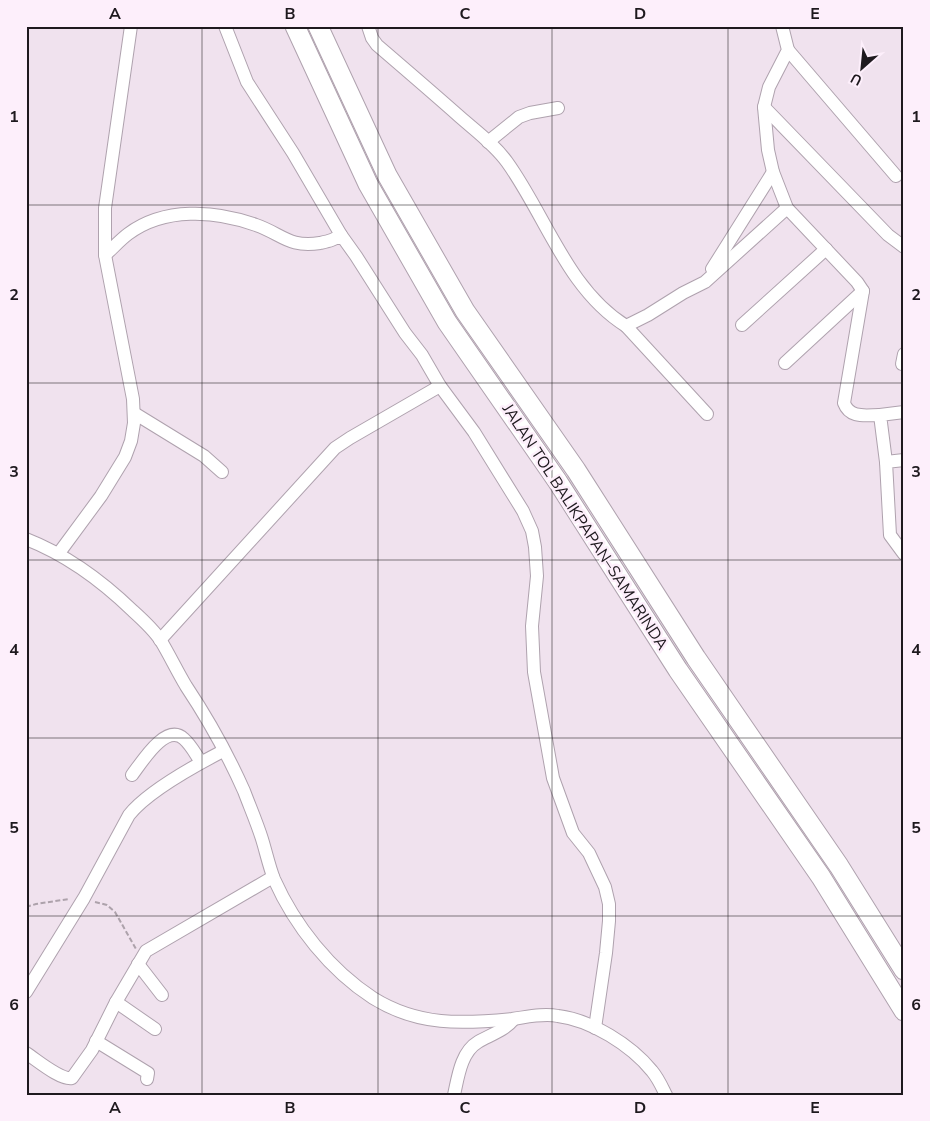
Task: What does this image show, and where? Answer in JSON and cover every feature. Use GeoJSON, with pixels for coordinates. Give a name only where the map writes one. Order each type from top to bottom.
{"type":"FeatureCollection","features":[{"type":"Feature","properties":{"kind":"highway","name":"JALAN TOL BALIKPAPAN–SAMARINDA"},"geometry":{"type":"LineString","coordinates":[[295,26],[368,184],[447,322],[558,482],[678,670],[821,877],[904,1011]]}},
{"type":"Feature","properties":{"kind":"highway","name":"JALAN TOL BALIKPAPAN–SAMARINDA"},"geometry":{"type":"LineString","coordinates":[[318,26],[387,175],[465,311],[576,470],[696,658],[839,866],[904,970]]}},
{"type":"Feature","properties":{"kind":"street"},"geometry":{"type":"LineString","coordinates":[[59,553],[101,496],[125,457],[131,441],[134,423],[124,350],[105,255],[105,208],[131,26]]}},
{"type":"Feature","properties":{"kind":"street"},"geometry":{"type":"LineString","coordinates":[[226,26],[247,82],[293,153],[341,235],[405,334],[422,355],[440,386],[474,432],[523,511],[532,531],[537,576],[532,626],[534,672],[553,778],[573,833],[589,853],[605,887],[609,904],[606,953],[596,1028]]}},
{"type":"Feature","properties":{"kind":"street"},"geometry":{"type":"LineString","coordinates":[[368,26],[372,38],[377,45],[506,160],[577,278],[614,319],[626,326],[707,414]]}},
{"type":"Feature","properties":{"kind":"street"},"geometry":{"type":"LineString","coordinates":[[782,26],[788,50],[896,176]]}},
{"type":"Feature","properties":{"kind":"street"},"geometry":{"type":"LineString","coordinates":[[788,50],[769,86],[764,107],[768,150],[773,172],[787,208],[857,282],[863,292],[844,403],[846,409],[859,415],[880,416],[904,412]]}},
{"type":"Feature","properties":{"kind":"street"},"geometry":{"type":"LineString","coordinates":[[764,107],[888,235],[904,247]]}},
{"type":"Feature","properties":{"kind":"street"},"geometry":{"type":"LineString","coordinates":[[488,142],[519,117],[558,108]]}},
{"type":"Feature","properties":{"kind":"street"},"geometry":{"type":"LineString","coordinates":[[704,282],[773,172]]}},
{"type":"Feature","properties":{"kind":"street"},"geometry":{"type":"LineString","coordinates":[[626,326],[704,282],[787,208]]}},
{"type":"Feature","properties":{"kind":"street"},"geometry":{"type":"LineString","coordinates":[[105,255],[128,233],[156,219],[184,213],[214,215],[257,225],[295,244],[332,241],[341,235]]}},
{"type":"Feature","properties":{"kind":"street"},"geometry":{"type":"LineString","coordinates":[[742,325],[826,249]]}},
{"type":"Feature","properties":{"kind":"street"},"geometry":{"type":"LineString","coordinates":[[785,363],[863,292]]}},
{"type":"Feature","properties":{"kind":"street"},"geometry":{"type":"LineString","coordinates":[[160,640],[335,448],[440,386]]}},
{"type":"Feature","properties":{"kind":"street"},"geometry":{"type":"LineString","coordinates":[[134,413],[204,456],[222,472]]}},
{"type":"Feature","properties":{"kind":"street"},"geometry":{"type":"LineString","coordinates":[[880,416],[886,462],[890,535],[904,554]]}},
{"type":"Feature","properties":{"kind":"street"},"geometry":{"type":"LineString","coordinates":[[886,462],[904,460]]}},
{"type":"Feature","properties":{"kind":"street"},"geometry":{"type":"LineString","coordinates":[[26,539],[59,553],[111,590],[142,619],[160,640],[209,721],[243,790],[260,834],[273,877],[296,919],[332,965],[348,980],[380,1002],[398,1011],[432,1021],[479,1022],[542,1015],[557,1015],[576,1019],[596,1028],[631,1051],[652,1071],[666,1095]]}},
{"type":"Feature","properties":{"kind":"street"},"geometry":{"type":"LineString","coordinates":[[132,775],[161,739],[170,735],[177,735],[184,739],[201,762]]}},
{"type":"Feature","properties":{"kind":"street"},"geometry":{"type":"LineString","coordinates":[[26,992],[84,898],[135,807],[144,799],[201,762],[223,751]]}},
{"type":"Feature","properties":{"kind":"street"},"geometry":{"type":"LineString","coordinates":[[26,1053],[59,1075],[70,1079],[80,1069],[116,1002],[150,948],[273,877]]}},
{"type":"Feature","properties":{"kind":"street"},"geometry":{"type":"LineString","coordinates":[[141,960],[162,995]]}},
{"type":"Feature","properties":{"kind":"street"},"geometry":{"type":"LineString","coordinates":[[116,1002],[155,1029]]}},
{"type":"Feature","properties":{"kind":"street"},"geometry":{"type":"LineString","coordinates":[[454,1095],[462,1062],[469,1050],[478,1042],[507,1026],[514,1019]]}},
{"type":"Feature","properties":{"kind":"street"},"geometry":{"type":"LineString","coordinates":[[96,1041],[148,1073],[147,1079]]}},
{"type":"Feature","properties":{"kind":"path"},"geometry":{"type":"LineString","coordinates":[[26,907],[54,901],[84,898],[107,905],[115,912],[141,960]]}}]}
